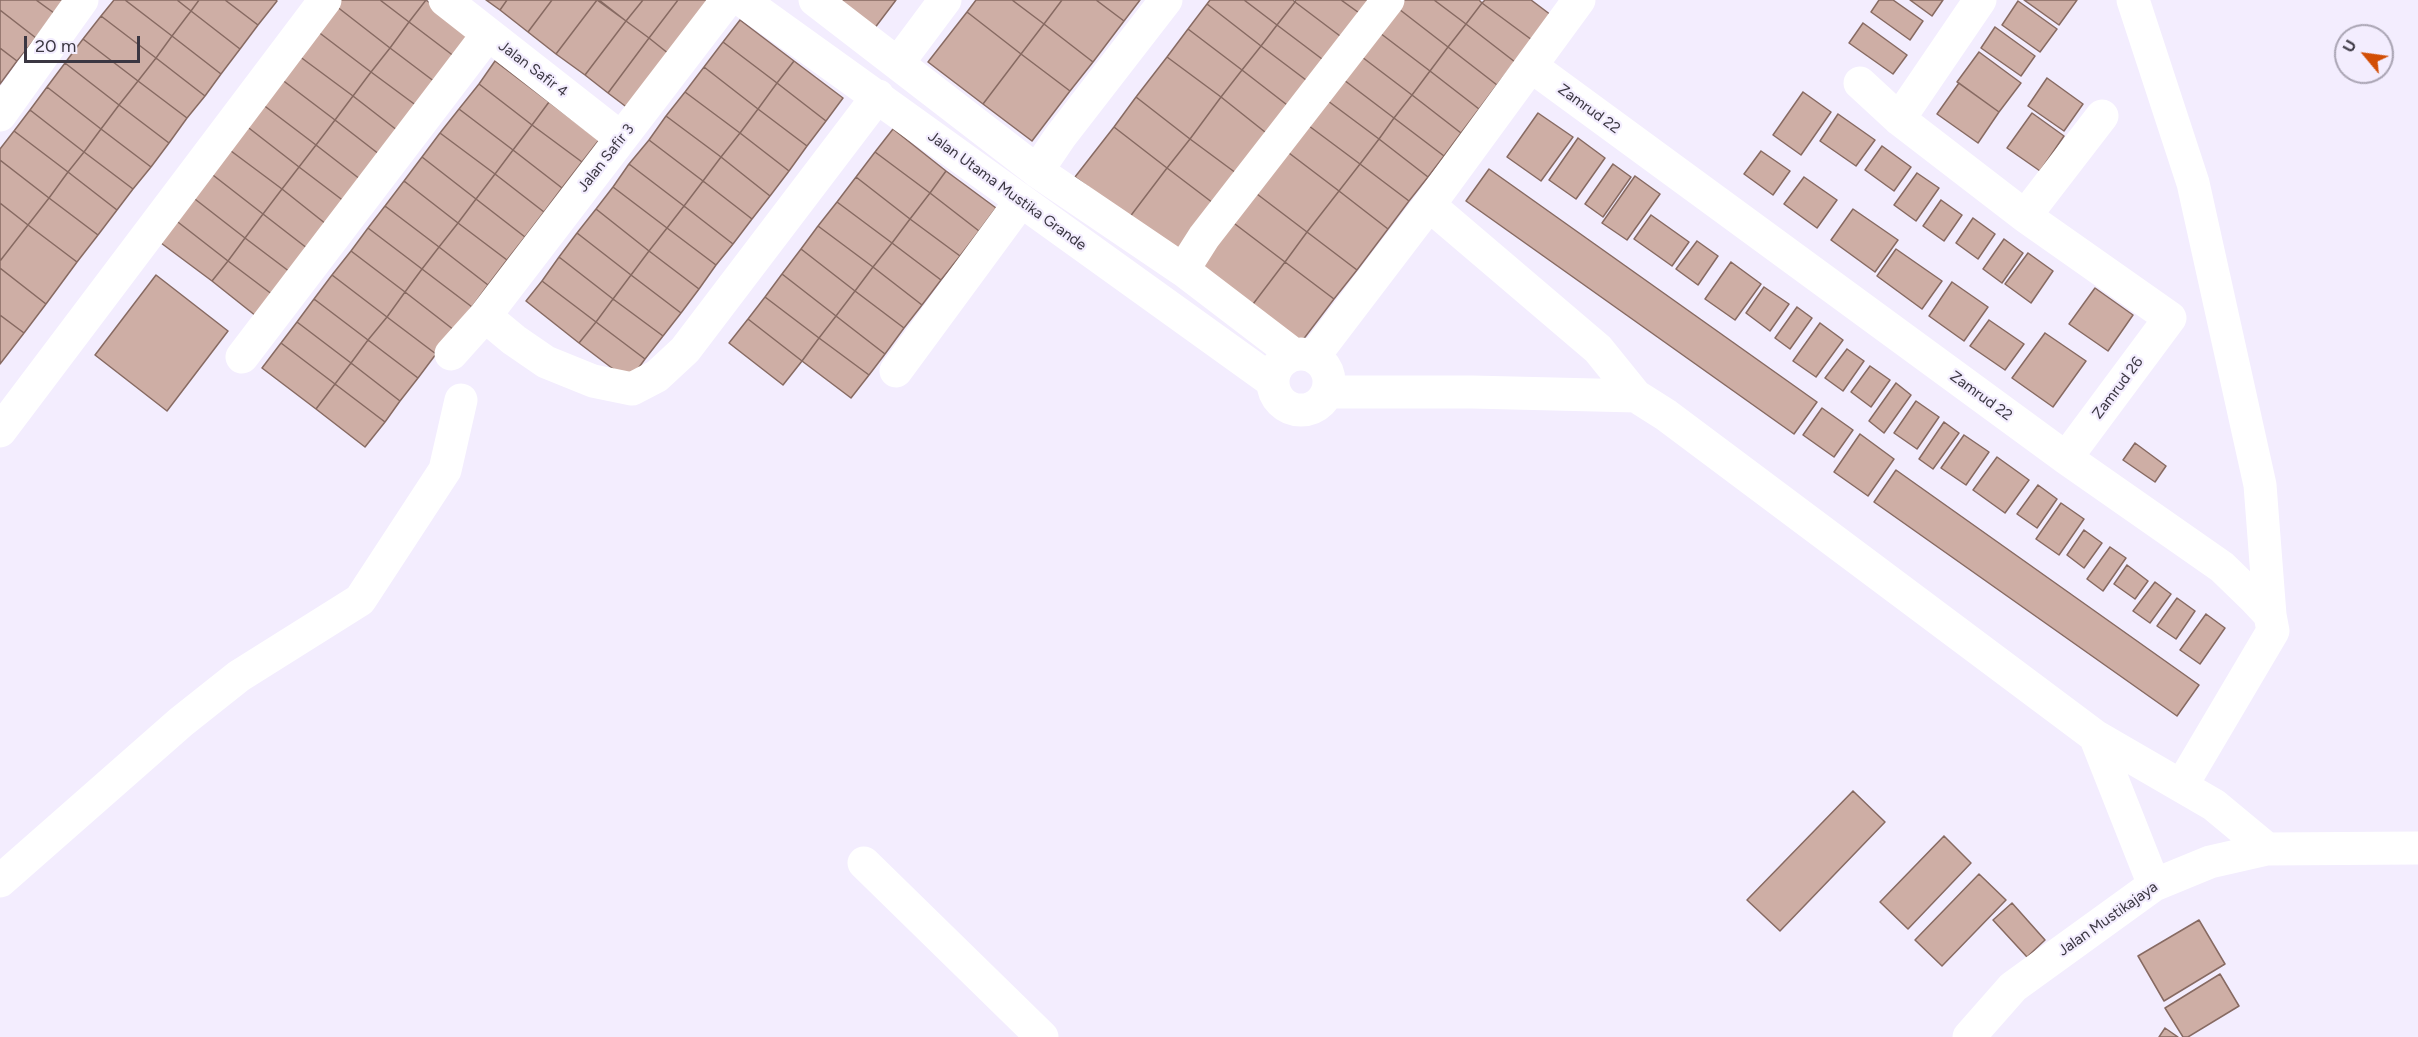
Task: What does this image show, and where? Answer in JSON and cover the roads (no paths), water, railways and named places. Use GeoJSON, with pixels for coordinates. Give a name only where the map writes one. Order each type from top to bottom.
{"type":"FeatureCollection","features":[{"type":"Feature","properties":{"kind":"street"},"geometry":{"type":"LineString","coordinates":[[0,115],[82,0]]}},
{"type":"Feature","properties":{"kind":"street"},"geometry":{"type":"LineString","coordinates":[[5,413],[326,0]]}},
{"type":"Feature","properties":{"kind":"street","name":"Jalan Safir 4"},"geometry":{"type":"LineString","coordinates":[[445,0],[621,138]]}},
{"type":"Feature","properties":{"kind":"street","name":"Jalan Safir 3"},"geometry":{"type":"LineString","coordinates":[[451,354],[485,316],[727,0]]}},
{"type":"Feature","properties":{"kind":"street","name":"Jalan Utama Mustika Grande"},"geometry":{"type":"LineString","coordinates":[[742,0],[1272,381]]}},
{"type":"Feature","properties":{"kind":"street"},"geometry":{"type":"LineString","coordinates":[[815,0],[1037,171],[1304,355],[1322,363],[1328,372],[1330,382],[1328,392],[1315,407],[1297,410],[1280,402],[1272,381],[1275,370],[1283,360],[1304,355],[1430,205],[1579,0]]}},
{"type":"Feature","properties":{"kind":"street"},"geometry":{"type":"LineString","coordinates":[[898,63],[945,0]]}},
{"type":"Feature","properties":{"kind":"street"},"geometry":{"type":"LineString","coordinates":[[1037,171],[1060,137],[1166,0]]}},
{"type":"Feature","properties":{"kind":"street"},"geometry":{"type":"LineString","coordinates":[[1183,270],[1204,237],[1388,0]]}},
{"type":"Feature","properties":{"kind":"street"},"geometry":{"type":"LineString","coordinates":[[1899,119],[1980,0]]}},
{"type":"Feature","properties":{"kind":"street"},"geometry":{"type":"LineString","coordinates":[[2133,0],[2193,183],[2260,485],[2272,631],[2182,785]]}},
{"type":"Feature","properties":{"kind":"street"},"geometry":{"type":"LineString","coordinates":[[242,357],[488,34]]}},
{"type":"Feature","properties":{"kind":"street","name":"Zamrud 22"},"geometry":{"type":"LineString","coordinates":[[1531,66],[2066,458],[2222,567],[2270,615]]}},
{"type":"Feature","properties":{"kind":"street"},"geometry":{"type":"LineString","coordinates":[[1860,83],[1899,119],[2025,216],[2102,116]]}},
{"type":"Feature","properties":{"kind":"street"},"geometry":{"type":"LineString","coordinates":[[485,316],[546,362],[593,381],[632,389],[657,376],[686,350],[878,96]]}},
{"type":"Feature","properties":{"kind":"street"},"geometry":{"type":"LineString","coordinates":[[896,371],[1021,201]]}},
{"type":"Feature","properties":{"kind":"street"},"geometry":{"type":"LineString","coordinates":[[1430,205],[1598,349],[1636,396],[1666,415],[2096,736],[2214,805],[2267,849]]}},
{"type":"Feature","properties":{"kind":"street","name":"Zamrud 26"},"geometry":{"type":"LineString","coordinates":[[2025,216],[2170,318],[2066,458]]}},
{"type":"Feature","properties":{"kind":"street"},"geometry":{"type":"LineString","coordinates":[[1328,392],[1472,392],[1636,396]]}},
{"type":"Feature","properties":{"kind":"street"},"geometry":{"type":"LineString","coordinates":[[0,881],[182,722],[239,676],[360,600],[445,470],[461,400]]}},
{"type":"Feature","properties":{"kind":"street"},"geometry":{"type":"LineString","coordinates":[[2096,736],[2154,885]]}},
{"type":"Feature","properties":{"kind":"street","name":"Jalan Mustikajaya"},"geometry":{"type":"LineString","coordinates":[[1969,1037],[2013,987],[2154,885],[2210,862],[2267,849],[2418,848]]}},
{"type":"Feature","properties":{"kind":"street"},"geometry":{"type":"LineString","coordinates":[[864,863],[1042,1037]]}}]}
